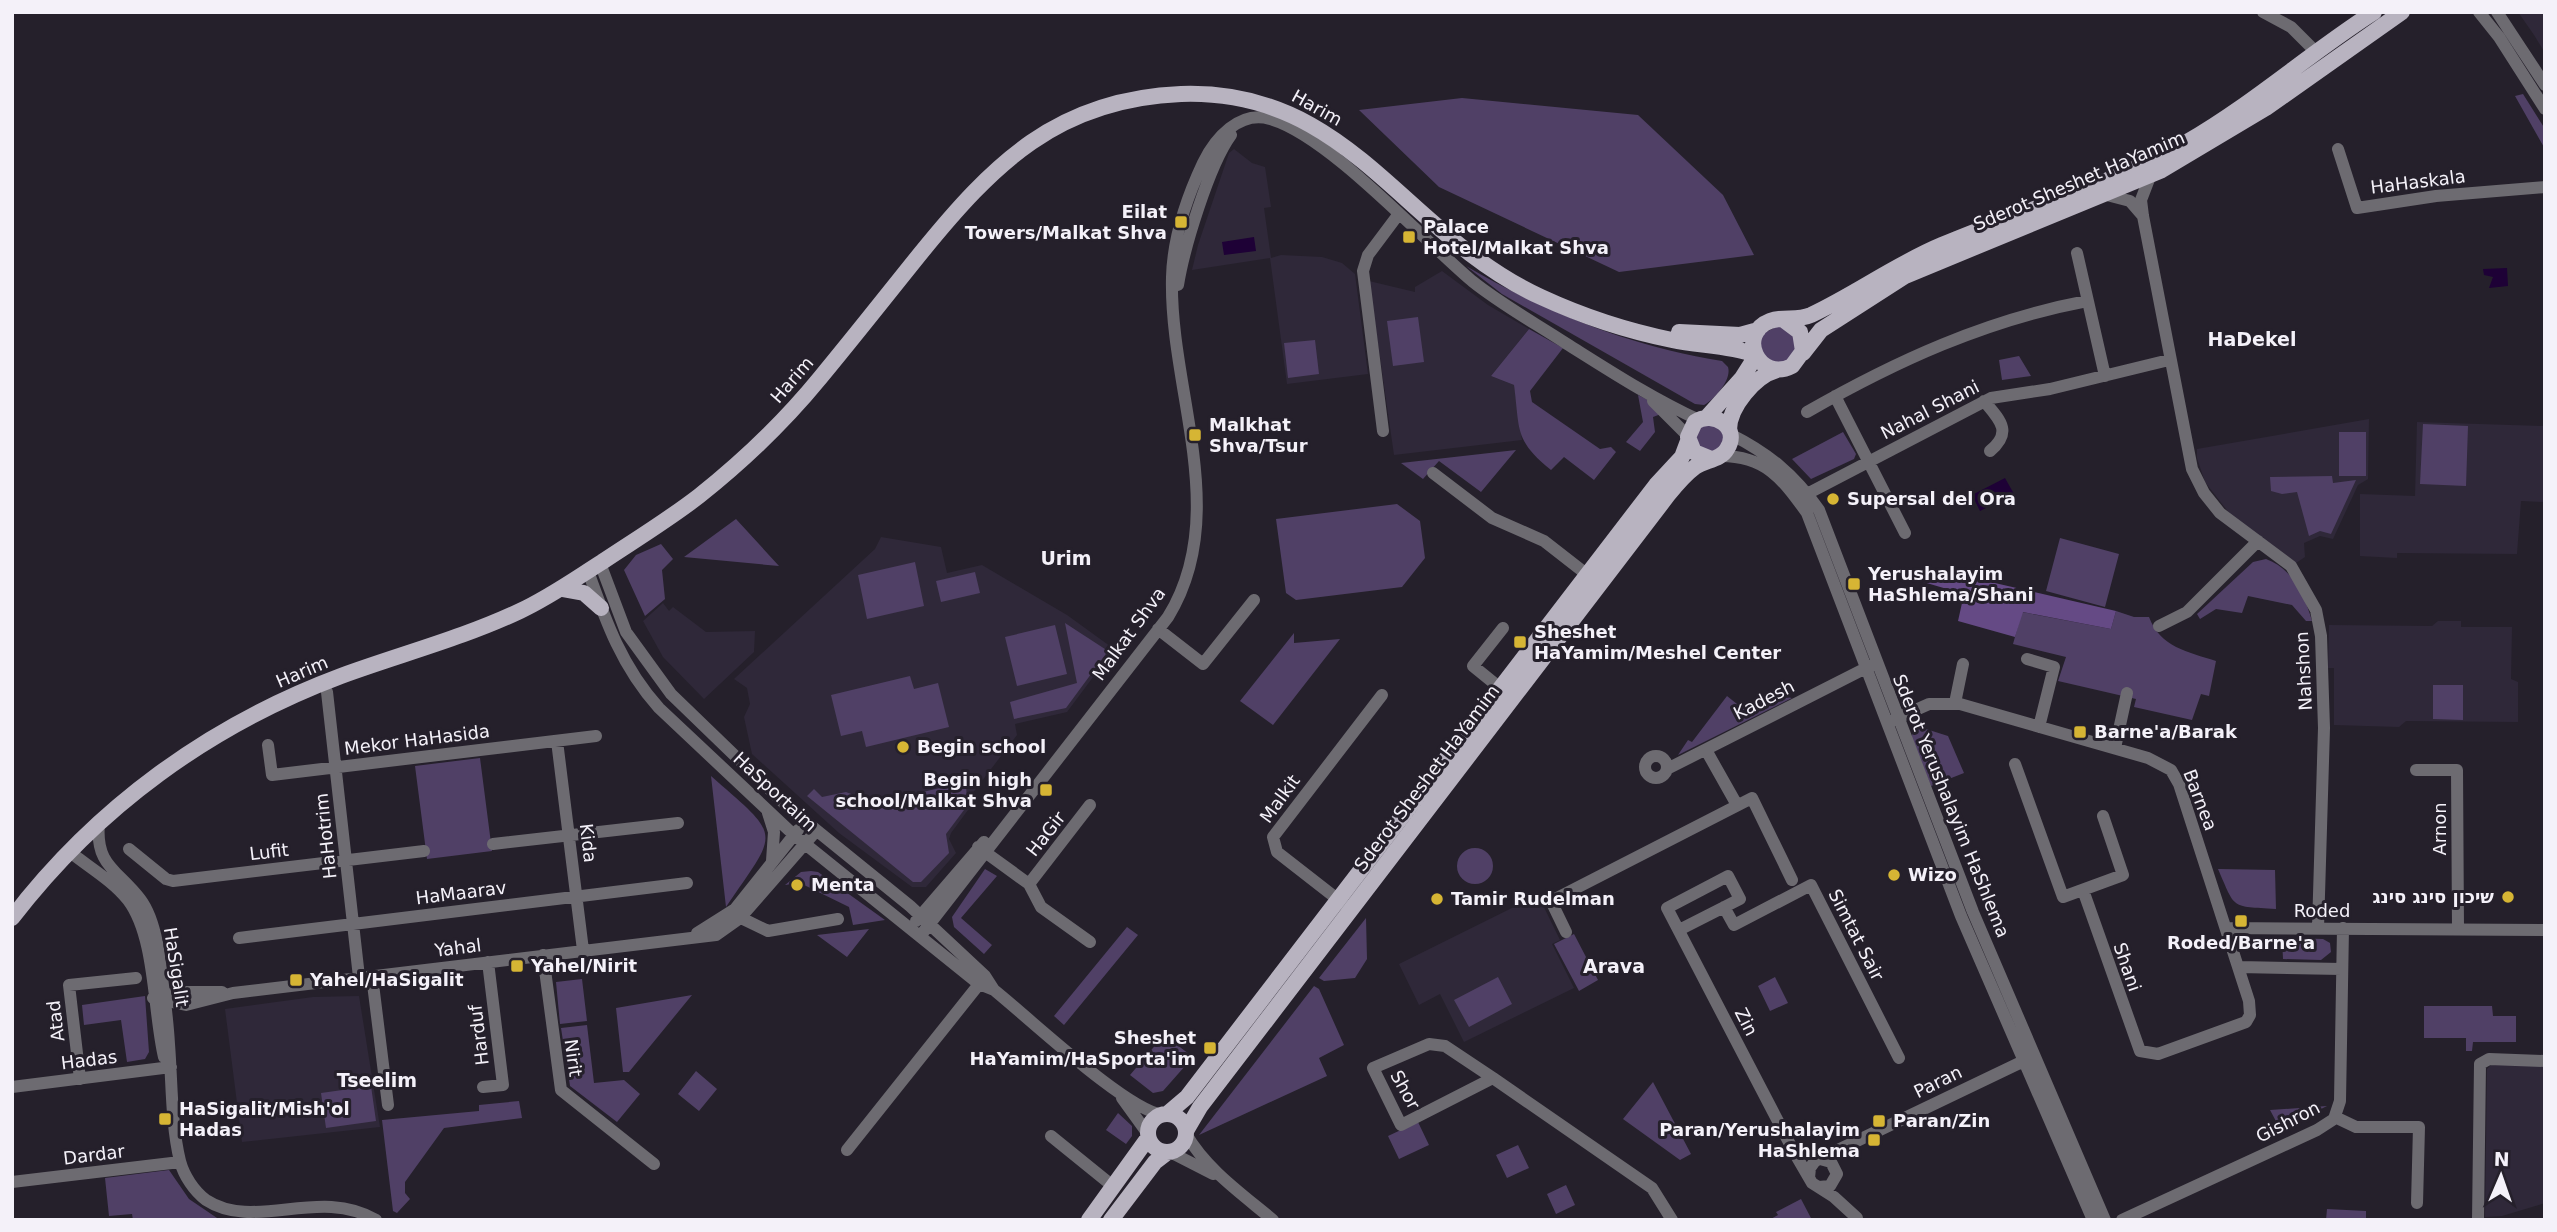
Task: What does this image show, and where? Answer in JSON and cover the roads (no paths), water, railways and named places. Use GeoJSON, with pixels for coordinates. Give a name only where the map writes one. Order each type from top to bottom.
{"type":"FeatureCollection","features":[{"type":"Feature","properties":{"kind":"main road","name":"Sderot Sheshet HaYamim"},"geometry":{"type":"LineString","coordinates":[[1784,320],[1813,314],[1924,252],[2172,150],[2234,113],[2374,12]]}},
{"type":"Feature","properties":{"kind":"main road","name":"Sderot Sheshet HaYamim"},"geometry":{"type":"LineString","coordinates":[[1802,353],[1821,330],[1905,276],[2151,174],[2242,124],[2402,12]]}},
{"type":"Feature","properties":{"kind":"main road","name":"Harim"},"geometry":{"type":"LineString","coordinates":[[12,918],[99,823],[166,767],[262,710],[338,677],[496,622],[562,589],[682,509],[765,438],[816,383],[957,209],[1003,162],[1062,124],[1116,104],[1151,97],[1203,94],[1242,97],[1296,115],[1347,148],[1439,230],[1488,267],[1542,298],[1651,336],[1755,356]]}},
{"type":"Feature","properties":{"kind":"main road","name":"Harim"},"geometry":{"type":"LineString","coordinates":[[1584,313],[1696,334],[1740,335],[1758,330]]}},
{"type":"Feature","properties":{"kind":"main road"},"geometry":{"type":"LineString","coordinates":[[1784,320],[1800,332],[1802,353],[1792,366],[1777,370],[1759,380],[1735,408],[1730,418],[1729,447],[1716,457],[1697,455],[1688,438],[1692,425],[1738,384],[1755,356],[1754,339],[1758,330],[1769,321],[1784,320]]}},
{"type":"Feature","properties":{"kind":"main road"},"geometry":{"type":"LineString","coordinates":[[1715,347],[1731,356],[1737,364],[1738,384]]}},
{"type":"Feature","properties":{"kind":"main road"},"geometry":{"type":"LineString","coordinates":[[1755,356],[1763,366],[1777,370]]}},
{"type":"Feature","properties":{"kind":"main road"},"geometry":{"type":"LineString","coordinates":[[1703,418],[1722,421],[1730,432]]}},
{"type":"Feature","properties":{"kind":"main road","name":"Sderot Sheshet HaYamim"},"geometry":{"type":"LineString","coordinates":[[1594,579],[1656,485],[1682,457],[1688,438]]}},
{"type":"Feature","properties":{"kind":"main road","name":"Sderot Sheshet HaYamim"},"geometry":{"type":"LineString","coordinates":[[1186,1133],[1200,1107],[1345,905],[1594,579],[1677,484],[1697,466],[1716,457]]}},
{"type":"Feature","properties":{"kind":"main road"},"geometry":{"type":"LineString","coordinates":[[562,589],[584,593],[601,608]]}},
{"type":"Feature","properties":{"kind":"main road","name":"Sderot Sheshet HaYamim"},"geometry":{"type":"LineString","coordinates":[[1165,1115],[1187,1097],[1345,905]]}},
{"type":"Feature","properties":{"kind":"main road"},"geometry":{"type":"LineString","coordinates":[[1090,1220],[1148,1136],[1151,1122],[1165,1115],[1178,1118],[1186,1133],[1182,1144],[1155,1162],[1111,1220]]}},
{"type":"Feature","properties":{"kind":"main road"},"geometry":{"type":"LineString","coordinates":[[1148,1136],[1156,1149],[1169,1152]]}},
{"type":"Feature","properties":{"kind":"street"},"geometry":{"type":"LineString","coordinates":[[2263,12],[2286,18],[2317,53]]}},
{"type":"Feature","properties":{"kind":"street"},"geometry":{"type":"LineString","coordinates":[[2479,12],[2499,37],[2545,109]]}},
{"type":"Feature","properties":{"kind":"street"},"geometry":{"type":"LineString","coordinates":[[2497,12],[2545,85]]}},
{"type":"Feature","properties":{"kind":"street","name":"Malkat Shva"},"geometry":{"type":"LineString","coordinates":[[916,931],[1158,629],[1184,588],[1194,556],[1198,524],[1174,316],[1181,267],[1218,159],[1230,135],[1249,118],[1270,119],[1304,137],[1343,165],[1490,294],[1640,389],[1703,418]]}},
{"type":"Feature","properties":{"kind":"street","name":"HaHaskala"},"geometry":{"type":"LineString","coordinates":[[2338,149],[2357,208],[2436,196],[2545,187]]}},
{"type":"Feature","properties":{"kind":"street","name":"Nahshon"},"geometry":{"type":"LineString","coordinates":[[2151,174],[2141,200],[2143,216],[2188,455],[2198,481],[2220,513],[2284,559],[2298,575],[2311,597],[2319,623],[2324,729],[2318,928]]}},
{"type":"Feature","properties":{"kind":"street"},"geometry":{"type":"LineString","coordinates":[[2102,194],[2130,201],[2143,216]]}},
{"type":"Feature","properties":{"kind":"street"},"geometry":{"type":"LineString","coordinates":[[1383,431],[1363,275],[1368,255],[1398,215]]}},
{"type":"Feature","properties":{"kind":"street"},"geometry":{"type":"LineString","coordinates":[[2077,253],[2105,376]]}},
{"type":"Feature","properties":{"kind":"street"},"geometry":{"type":"LineString","coordinates":[[1807,412],[1959,336],[2019,316],[2087,300]]}},
{"type":"Feature","properties":{"kind":"street","name":"Nahal Shani"},"geometry":{"type":"LineString","coordinates":[[1802,496],[1984,401],[2169,360]]}},
{"type":"Feature","properties":{"kind":"street","name":"Malkat Shva"},"geometry":{"type":"LineString","coordinates":[[1640,389],[1688,438]]}},
{"type":"Feature","properties":{"kind":"street"},"geometry":{"type":"LineString","coordinates":[[1835,396],[1905,533]]}},
{"type":"Feature","properties":{"kind":"street"},"geometry":{"type":"LineString","coordinates":[[1984,401],[2004,425],[2005,432],[1990,452]]}},
{"type":"Feature","properties":{"kind":"street","name":"Sderot Yerushalayim HaShlema"},"geometry":{"type":"LineString","coordinates":[[1730,432],[1778,462],[1802,496],[2093,1220]]}},
{"type":"Feature","properties":{"kind":"street","name":"Sderot Yerushalayim HaShlema"},"geometry":{"type":"LineString","coordinates":[[1716,457],[1743,456],[1756,460],[1802,496]]}},
{"type":"Feature","properties":{"kind":"street"},"geometry":{"type":"LineString","coordinates":[[1433,473],[1492,518],[1544,541],[1594,579]]}},
{"type":"Feature","properties":{"kind":"street"},"geometry":{"type":"LineString","coordinates":[[2159,626],[2187,612],[2258,541]]}},
{"type":"Feature","properties":{"kind":"street","name":"HaSportaim"},"geometry":{"type":"LineString","coordinates":[[594,567],[601,608],[617,650],[639,684],[671,720],[805,844],[982,980],[1112,1088],[1151,1111],[1165,1115]]}},
{"type":"Feature","properties":{"kind":"street","name":"HaSportaim"},"geometry":{"type":"LineString","coordinates":[[594,567],[620,620],[651,670],[681,705],[811,826],[925,920],[982,980]]}},
{"type":"Feature","properties":{"kind":"street"},"geometry":{"type":"LineString","coordinates":[[1158,629],[1203,664],[1254,600]]}},
{"type":"Feature","properties":{"kind":"street"},"geometry":{"type":"LineString","coordinates":[[1503,628],[1472,666],[1506,693]]}},
{"type":"Feature","properties":{"kind":"street"},"geometry":{"type":"LineString","coordinates":[[2027,659],[2054,667],[2039,727]]}},
{"type":"Feature","properties":{"kind":"street"},"geometry":{"type":"LineString","coordinates":[[1955,703],[1963,664]]}},
{"type":"Feature","properties":{"kind":"street","name":"Kadesh"},"geometry":{"type":"LineString","coordinates":[[1667,769],[1870,666]]}},
{"type":"Feature","properties":{"kind":"street","name":"HaHotrim"},"geometry":{"type":"LineString","coordinates":[[327,692],[353,924],[366,976],[388,1105]]}},
{"type":"Feature","properties":{"kind":"street"},"geometry":{"type":"LineString","coordinates":[[2115,748],[2127,693]]}},
{"type":"Feature","properties":{"kind":"street","name":"Malkit"},"geometry":{"type":"LineString","coordinates":[[1345,905],[1277,852],[1273,837],[1382,695]]}},
{"type":"Feature","properties":{"kind":"street","name":"Barnea"},"geometry":{"type":"LineString","coordinates":[[1891,721],[1929,704],[1955,703],[2155,760],[2174,774],[2250,1006],[2246,1022],[2158,1054],[2142,1053]]}},
{"type":"Feature","properties":{"kind":"street","name":"Mekor HaHasida"},"geometry":{"type":"LineString","coordinates":[[268,745],[272,775],[596,736]]}},
{"type":"Feature","properties":{"kind":"street","name":"Kida"},"geometry":{"type":"LineString","coordinates":[[557,741],[583,950]]}},
{"type":"Feature","properties":{"kind":"street"},"geometry":{"type":"LineString","coordinates":[[1706,750],[1737,805]]}},
{"type":"Feature","properties":{"kind":"street"},"geometry":{"type":"LineString","coordinates":[[2015,764],[2063,897],[2123,875],[2102,816]]}},
{"type":"Feature","properties":{"kind":"street","name":"Arnon"},"geometry":{"type":"LineString","coordinates":[[2416,770],[2457,770],[2458,929]]}},
{"type":"Feature","properties":{"kind":"street"},"geometry":{"type":"LineString","coordinates":[[1566,932],[1551,901],[1752,798],[1792,880]]}},
{"type":"Feature","properties":{"kind":"street","name":"HaGir"},"geometry":{"type":"LineString","coordinates":[[1030,884],[1090,805]]}},
{"type":"Feature","properties":{"kind":"street"},"geometry":{"type":"LineString","coordinates":[[764,807],[774,832],[772,863]]}},
{"type":"Feature","properties":{"kind":"street","name":"HaSigalit"},"geometry":{"type":"LineString","coordinates":[[99,823],[100,849],[106,863],[141,900],[150,917],[180,1162],[196,1191],[221,1208],[253,1213],[298,1214],[327,1205],[363,1212],[376,1220]]}},
{"type":"Feature","properties":{"kind":"street"},"geometry":{"type":"LineString","coordinates":[[493,844],[678,823]]}},
{"type":"Feature","properties":{"kind":"street","name":"Yahal"},"geometry":{"type":"LineString","coordinates":[[736,915],[794,835],[811,826]]}},
{"type":"Feature","properties":{"kind":"street","name":"Yahal"},"geometry":{"type":"LineString","coordinates":[[161,999],[196,991],[233,993],[688,937],[736,915],[805,844],[811,826]]}},
{"type":"Feature","properties":{"kind":"street","name":"Lufit"},"geometry":{"type":"LineString","coordinates":[[129,849],[166,879],[173,881],[424,851]]}},
{"type":"Feature","properties":{"kind":"street"},"geometry":{"type":"LineString","coordinates":[[982,851],[1030,884],[1041,907],[1090,942]]}},
{"type":"Feature","properties":{"kind":"street","name":"HaSigalit"},"geometry":{"type":"LineString","coordinates":[[70,852],[117,889],[134,909],[144,932],[161,999]]}},
{"type":"Feature","properties":{"kind":"street","name":"Zin"},"geometry":{"type":"LineString","coordinates":[[1724,907],[1740,899],[1728,876],[1667,908],[1794,1152],[1814,1183],[1834,1197],[1857,1219]]}},
{"type":"Feature","properties":{"kind":"street","name":"HaMaarav"},"geometry":{"type":"LineString","coordinates":[[239,938],[687,883]]}},
{"type":"Feature","properties":{"kind":"street","name":"Simtat Sair"},"geometry":{"type":"LineString","coordinates":[[1724,907],[1734,925],[1811,885],[1899,1058]]}},
{"type":"Feature","properties":{"kind":"street","name":"Shani"},"geometry":{"type":"LineString","coordinates":[[2082,890],[2134,1042],[2142,1053]]}},
{"type":"Feature","properties":{"kind":"street"},"geometry":{"type":"LineString","coordinates":[[1679,930],[1724,907]]}},
{"type":"Feature","properties":{"kind":"street"},"geometry":{"type":"LineString","coordinates":[[736,915],[768,931],[838,919]]}},
{"type":"Feature","properties":{"kind":"street","name":"Roded"},"geometry":{"type":"LineString","coordinates":[[2226,928],[2545,930]]}},
{"type":"Feature","properties":{"kind":"street","name":"Gishron"},"geometry":{"type":"LineString","coordinates":[[2122,1220],[2317,1130],[2335,1117],[2340,1101],[2343,928]]}},
{"type":"Feature","properties":{"kind":"street","name":"Nirit"},"geometry":{"type":"LineString","coordinates":[[543,955],[561,1090],[569,1100],[654,1164]]}},
{"type":"Feature","properties":{"kind":"street","name":"Harduf"},"geometry":{"type":"LineString","coordinates":[[483,1087],[503,1085],[488,961]]}},
{"type":"Feature","properties":{"kind":"street"},"geometry":{"type":"LineString","coordinates":[[2239,968],[2342,970]]}},
{"type":"Feature","properties":{"kind":"street","name":"Atad"},"geometry":{"type":"LineString","coordinates":[[80,1079],[69,985],[136,978]]}},
{"type":"Feature","properties":{"kind":"street"},"geometry":{"type":"LineString","coordinates":[[846,1150],[982,980]]}},
{"type":"Feature","properties":{"kind":"street","name":"Shor"},"geometry":{"type":"LineString","coordinates":[[1493,1078],[1401,1125],[1373,1068],[1417,1047],[1433,1044],[1449,1049],[1493,1078],[1652,1188],[1672,1220]]}},
{"type":"Feature","properties":{"kind":"street","name":"Sderot Yerushalayim HaShlema"},"geometry":{"type":"LineString","coordinates":[[2028,1058],[2105,1220]]}},
{"type":"Feature","properties":{"kind":"street","name":"Paran"},"geometry":{"type":"LineString","coordinates":[[1818,1160],[2028,1058]]}},
{"type":"Feature","properties":{"kind":"street"},"geometry":{"type":"LineString","coordinates":[[2478,1220],[2480,1064],[2488,1059],[2545,1061]]}},
{"type":"Feature","properties":{"kind":"street","name":"Hadas"},"geometry":{"type":"LineString","coordinates":[[12,1087],[169,1067]]}},
{"type":"Feature","properties":{"kind":"street","name":"HaSportaim"},"geometry":{"type":"LineString","coordinates":[[1112,1088],[1148,1136]]}},
{"type":"Feature","properties":{"kind":"street"},"geometry":{"type":"LineString","coordinates":[[2335,1117],[2356,1127],[2419,1127],[2417,1203]]}},
{"type":"Feature","properties":{"kind":"street"},"geometry":{"type":"LineString","coordinates":[[1186,1133],[1195,1149],[1227,1182],[1273,1220]]}},
{"type":"Feature","properties":{"kind":"street"},"geometry":{"type":"LineString","coordinates":[[1051,1136],[1114,1187]]}},
{"type":"Feature","properties":{"kind":"street","name":"Paran"},"geometry":{"type":"LineString","coordinates":[[1837,1174],[1845,1154],[1859,1141]]}},
{"type":"Feature","properties":{"kind":"street"},"geometry":{"type":"LineString","coordinates":[[1169,1152],[1184,1156],[1227,1182]]}},
{"type":"Feature","properties":{"kind":"street"},"geometry":{"type":"LineString","coordinates":[[1794,1152],[1831,1162],[1837,1174],[1830,1186],[1814,1183],[1809,1170],[1818,1160]]}},
{"type":"Feature","properties":{"kind":"street","name":"Dardar"},"geometry":{"type":"LineString","coordinates":[[12,1182],[180,1162]]}},
{"type":"Feature","properties":{"kind":"street","name":"Zin"},"geometry":{"type":"LineString","coordinates":[[1837,1174],[1839,1188],[1857,1219]]}},
{"type":"Feature","properties":{"kind":"place","name":"Eilat Towers/Malkat Shva"},"geometry":{"type":"Point","coordinates":[1181,222]}},
{"type":"Feature","properties":{"kind":"place","name":"Palace Hotel/Malkat Shva"},"geometry":{"type":"Point","coordinates":[1409,237]}},
{"type":"Feature","properties":{"kind":"place","name":"Malkhat Shva/Tsur"},"geometry":{"type":"Point","coordinates":[1195,435]}},
{"type":"Feature","properties":{"kind":"place","name":"Supersal del Ora"},"geometry":{"type":"Point","coordinates":[1833,499]}},
{"type":"Feature","properties":{"kind":"place","name":"Yerushalayim HaShlema/Shani"},"geometry":{"type":"Point","coordinates":[1854,584]}},
{"type":"Feature","properties":{"kind":"place","name":"Sheshet HaYamim/Meshel Center"},"geometry":{"type":"Point","coordinates":[1520,642]}},
{"type":"Feature","properties":{"kind":"place","name":"Barne'a/Barak"},"geometry":{"type":"Point","coordinates":[2080,732]}},
{"type":"Feature","properties":{"kind":"place","name":"Begin school"},"geometry":{"type":"Point","coordinates":[903,747]}},
{"type":"Feature","properties":{"kind":"place","name":"Begin high school/Malkat Shva"},"geometry":{"type":"Point","coordinates":[1046,790]}},
{"type":"Feature","properties":{"kind":"place","name":"Wizo"},"geometry":{"type":"Point","coordinates":[1894,875]}},
{"type":"Feature","properties":{"kind":"place","name":"Menta"},"geometry":{"type":"Point","coordinates":[797,885]}},
{"type":"Feature","properties":{"kind":"place","name":"שיכון סינג סינג"},"geometry":{"type":"Point","coordinates":[2508,897]}},
{"type":"Feature","properties":{"kind":"place","name":"Tamir Rudelman"},"geometry":{"type":"Point","coordinates":[1437,899]}},
{"type":"Feature","properties":{"kind":"place","name":"Roded/Barne'a"},"geometry":{"type":"Point","coordinates":[2241,921]}},
{"type":"Feature","properties":{"kind":"place","name":"Yahel/Nirit"},"geometry":{"type":"Point","coordinates":[517,966]}},
{"type":"Feature","properties":{"kind":"place","name":"Yahel/HaSigalit"},"geometry":{"type":"Point","coordinates":[296,980]}},
{"type":"Feature","properties":{"kind":"place","name":"Sheshet HaYamim/HaSporta'im"},"geometry":{"type":"Point","coordinates":[1210,1048]}},
{"type":"Feature","properties":{"kind":"place","name":"HaSigalit/Mish'ol Hadas"},"geometry":{"type":"Point","coordinates":[165,1119]}},
{"type":"Feature","properties":{"kind":"place","name":"Paran/Zin"},"geometry":{"type":"Point","coordinates":[1879,1121]}},
{"type":"Feature","properties":{"kind":"place","name":"Paran/Yerushalayim HaShlema"},"geometry":{"type":"Point","coordinates":[1874,1140]}},
{"type":"Feature","properties":{"kind":"district","name":"HaDekel"},"geometry":{"type":"Point","coordinates":[2252,339]}},
{"type":"Feature","properties":{"kind":"district","name":"Urim"},"geometry":{"type":"Point","coordinates":[1066,558]}},
{"type":"Feature","properties":{"kind":"district","name":"Arava"},"geometry":{"type":"Point","coordinates":[1614,966]}},
{"type":"Feature","properties":{"kind":"district","name":"Tseelim"},"geometry":{"type":"Point","coordinates":[377,1080]}}]}
